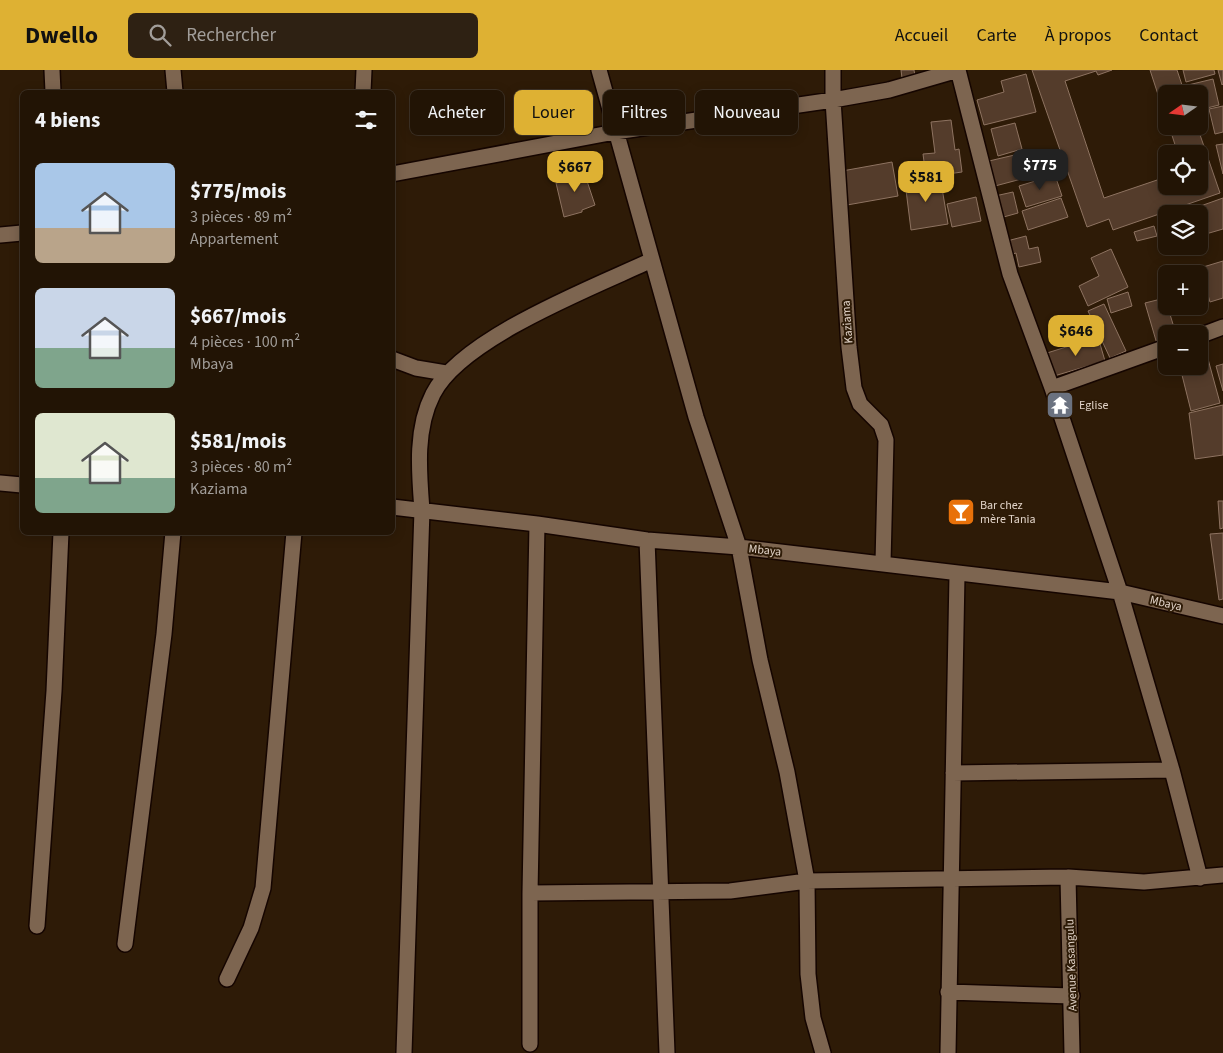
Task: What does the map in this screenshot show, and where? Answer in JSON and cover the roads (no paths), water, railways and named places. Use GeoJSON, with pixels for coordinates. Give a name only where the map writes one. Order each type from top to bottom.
{"type":"FeatureCollection","features":[{"type":"Feature","properties":{"kind":"street"},"geometry":{"type":"LineString","coordinates":[[52,70],[53,90]]}},
{"type":"Feature","properties":{"kind":"street"},"geometry":{"type":"LineString","coordinates":[[173,70],[175,90]]}},
{"type":"Feature","properties":{"kind":"street"},"geometry":{"type":"LineString","coordinates":[[363,90],[364,70]]}},
{"type":"Feature","properties":{"kind":"street","name":"Mbaya"},"geometry":{"type":"LineString","coordinates":[[599,70],[604,90]]}},
{"type":"Feature","properties":{"kind":"street","name":"Kaziama"},"geometry":{"type":"LineString","coordinates":[[833,70],[833,100],[849,347],[854,388],[860,404],[881,425],[886,440],[884,564]]}},
{"type":"Feature","properties":{"kind":"street"},"geometry":{"type":"LineString","coordinates":[[685,122],[890,90],[958,70],[1010,274],[1052,388],[1120,592],[1172,770],[1200,878]]}},
{"type":"Feature","properties":{"kind":"street"},"geometry":{"type":"LineString","coordinates":[[395,173],[603,134]]}},
{"type":"Feature","properties":{"kind":"street","name":"Mbaya"},"geometry":{"type":"LineString","coordinates":[[616,135],[696,417],[739,547],[884,564],[957,575],[1120,592],[1223,616]]}},
{"type":"Feature","properties":{"kind":"street"},"geometry":{"type":"LineString","coordinates":[[0,235],[20,233]]}},
{"type":"Feature","properties":{"kind":"street"},"geometry":{"type":"LineString","coordinates":[[404,1053],[422,510],[419,457],[423,424],[433,394],[446,373],[518,323],[652,260]]}},
{"type":"Feature","properties":{"kind":"street"},"geometry":{"type":"LineString","coordinates":[[1208,333],[1223,327]]}},
{"type":"Feature","properties":{"kind":"street"},"geometry":{"type":"LineString","coordinates":[[1052,388],[1158,350]]}},
{"type":"Feature","properties":{"kind":"street"},"geometry":{"type":"LineString","coordinates":[[395,360],[416,368],[446,373]]}},
{"type":"Feature","properties":{"kind":"street"},"geometry":{"type":"LineString","coordinates":[[0,483],[20,485]]}},
{"type":"Feature","properties":{"kind":"street"},"geometry":{"type":"LineString","coordinates":[[395,508],[537,524],[647,540],[739,547],[760,660],[787,772],[807,881],[808,974],[813,1018],[823,1053]]}},
{"type":"Feature","properties":{"kind":"street"},"geometry":{"type":"LineString","coordinates":[[530,1044],[530,893],[537,524]]}},
{"type":"Feature","properties":{"kind":"street"},"geometry":{"type":"LineString","coordinates":[[37,926],[54,691],[61,535]]}},
{"type":"Feature","properties":{"kind":"street"},"geometry":{"type":"LineString","coordinates":[[124,944],[162,654],[173,535]]}},
{"type":"Feature","properties":{"kind":"street"},"geometry":{"type":"LineString","coordinates":[[227,979],[250,928],[263,888],[294,535]]}},
{"type":"Feature","properties":{"kind":"street"},"geometry":{"type":"LineString","coordinates":[[647,540],[667,1053]]}},
{"type":"Feature","properties":{"kind":"street"},"geometry":{"type":"LineString","coordinates":[[948,1053],[957,575]]}},
{"type":"Feature","properties":{"kind":"street"},"geometry":{"type":"LineString","coordinates":[[953,773],[1172,770]]}},
{"type":"Feature","properties":{"kind":"street"},"geometry":{"type":"LineString","coordinates":[[530,893],[730,891],[807,881],[952,877],[1068,877],[1144,882],[1223,875]]}},
{"type":"Feature","properties":{"kind":"street","name":"Avenue Kasangulu"},"geometry":{"type":"LineString","coordinates":[[1068,877],[1072,1053]]}},
{"type":"Feature","properties":{"kind":"street"},"geometry":{"type":"LineString","coordinates":[[948,992],[1072,996]]}},
{"type":"Feature","properties":{"kind":"place","name":"Eglise"},"geometry":{"type":"Point","coordinates":[1060,405]}},
{"type":"Feature","properties":{"kind":"place","name":"Bar chez mère Tania"},"geometry":{"type":"Point","coordinates":[961,512]}}]}
